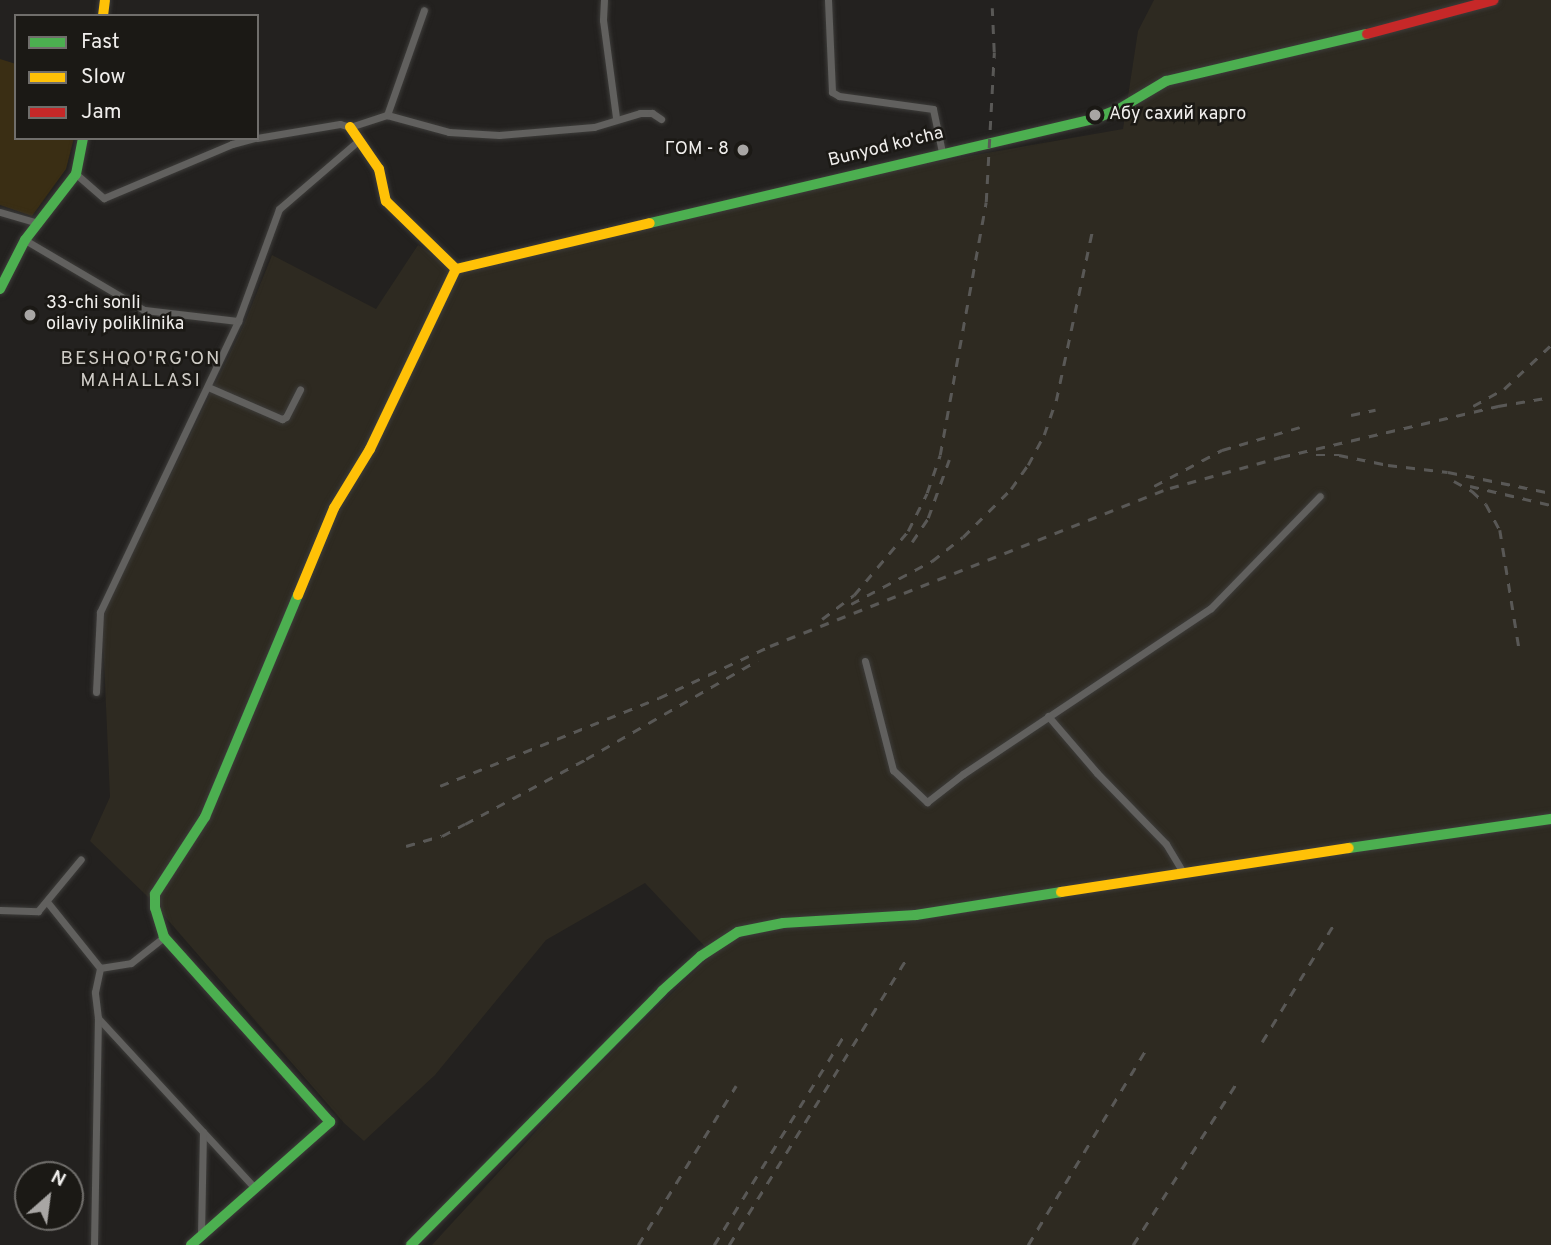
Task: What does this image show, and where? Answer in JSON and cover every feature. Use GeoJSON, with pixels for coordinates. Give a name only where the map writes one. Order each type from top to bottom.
{"type":"FeatureCollection","features":[{"type":"Feature","properties":{"kind":"street"},"geometry":{"type":"LineString","coordinates":[[604,0],[603,20],[616,118]]}},
{"type":"Feature","properties":{"kind":"street"},"geometry":{"type":"LineString","coordinates":[[828,0],[832,92],[839,96],[933,109],[942,152]]}},
{"type":"Feature","properties":{"kind":"street","name":"Bunyod ko'cha"},"geometry":{"type":"LineString","coordinates":[[456,269],[942,152],[1094,119],[1119,110],[1166,80],[1338,42],[1494,0]]}},
{"type":"Feature","properties":{"kind":"street"},"geometry":{"type":"LineString","coordinates":[[387,115],[424,10]]}},
{"type":"Feature","properties":{"kind":"street"},"geometry":{"type":"LineString","coordinates":[[259,138],[340,124],[350,127],[387,115],[449,132],[499,135],[594,127],[616,118],[652,113],[661,119]]}},
{"type":"Feature","properties":{"kind":"street"},"geometry":{"type":"LineString","coordinates":[[191,1245],[330,1122],[164,937],[155,908],[155,894],[205,817],[334,508],[370,449],[456,269],[395,213],[386,201],[379,169],[350,127]]}},
{"type":"Feature","properties":{"kind":"street"},"geometry":{"type":"LineString","coordinates":[[0,289],[25,240],[76,174],[83,140]]}},
{"type":"Feature","properties":{"kind":"street"},"geometry":{"type":"LineString","coordinates":[[76,174],[104,198],[232,144],[248,140]]}},
{"type":"Feature","properties":{"kind":"street"},"geometry":{"type":"LineString","coordinates":[[96,692],[100,612],[239,321],[279,209],[358,141]]}},
{"type":"Feature","properties":{"kind":"street"},"geometry":{"type":"LineString","coordinates":[[0,212],[38,223]]}},
{"type":"Feature","properties":{"kind":"street"},"geometry":{"type":"LineString","coordinates":[[25,240],[144,310],[239,321]]}},
{"type":"Feature","properties":{"kind":"street"},"geometry":{"type":"LineString","coordinates":[[208,387],[282,419],[286,417],[300,389]]}},
{"type":"Feature","properties":{"kind":"street"},"geometry":{"type":"LineString","coordinates":[[865,661],[893,770],[927,802],[962,774],[1211,608],[1320,496]]}},
{"type":"Feature","properties":{"kind":"street"},"geometry":{"type":"LineString","coordinates":[[1048,716],[1097,774],[1166,844],[1183,872]]}},
{"type":"Feature","properties":{"kind":"street"},"geometry":{"type":"LineString","coordinates":[[411,1245],[662,992],[701,956],[730,936],[747,929],[783,923],[916,915],[1183,872],[1551,819]]}},
{"type":"Feature","properties":{"kind":"street"},"geometry":{"type":"LineString","coordinates":[[0,910],[38,911],[48,903],[81,859]]}},
{"type":"Feature","properties":{"kind":"street"},"geometry":{"type":"LineString","coordinates":[[48,903],[100,968]]}},
{"type":"Feature","properties":{"kind":"street"},"geometry":{"type":"LineString","coordinates":[[100,968],[131,963],[164,937]]}},
{"type":"Feature","properties":{"kind":"street"},"geometry":{"type":"LineString","coordinates":[[94,1245],[98,1018],[95,992],[100,968]]}},
{"type":"Feature","properties":{"kind":"street"},"geometry":{"type":"LineString","coordinates":[[98,1018],[254,1187]]}},
{"type":"Feature","properties":{"kind":"street"},"geometry":{"type":"LineString","coordinates":[[201,1235],[203,1132]]}},
{"type":"Feature","properties":{"kind":"shaded area"},"geometry":{"type":"Polygon","coordinates":[[[1154,0],[1551,0],[1551,1245],[432,1245],[571,1093],[712,954],[645,883],[546,940],[435,1075],[364,1141],[344,1123],[148,897],[90,841],[110,797],[102,615],[243,327],[272,255],[376,309],[418,245],[456,270],[878,172],[1123,129],[1138,31],[1154,0]]]}},
{"type":"Feature","properties":{"kind":"shaded area"},"geometry":{"type":"Polygon","coordinates":[[[0,59],[14,63],[14,140],[73,140],[66,169],[32,216],[0,205],[0,59]]]}},
{"type":"Feature","properties":{"kind":"railway"},"geometry":{"type":"LineString","coordinates":[[822,619],[854,595],[908,531],[927,493],[940,455],[986,202],[994,52],[992,8]]}},
{"type":"Feature","properties":{"kind":"railway"},"geometry":{"type":"LineString","coordinates":[[851,604],[932,561],[963,537],[1011,489],[1028,465],[1044,435],[1056,401],[1092,231]]}},
{"type":"Feature","properties":{"kind":"railway"},"geometry":{"type":"LineString","coordinates":[[1473,406],[1504,389],[1551,345]]}},
{"type":"Feature","properties":{"kind":"railway"},"geometry":{"type":"LineString","coordinates":[[440,786],[659,698],[770,646],[1170,488],[1281,457],[1498,406],[1551,397]]}},
{"type":"Feature","properties":{"kind":"railway"},"geometry":{"type":"LineString","coordinates":[[1351,415],[1375,410]]}},
{"type":"Feature","properties":{"kind":"railway"},"geometry":{"type":"LineString","coordinates":[[1154,486],[1222,450],[1300,427]]}},
{"type":"Feature","properties":{"kind":"railway"},"geometry":{"type":"LineString","coordinates":[[1316,455],[1339,455],[1388,465],[1448,472],[1551,493]]}},
{"type":"Feature","properties":{"kind":"railway"},"geometry":{"type":"LineString","coordinates":[[912,542],[928,518],[949,460]]}},
{"type":"Feature","properties":{"kind":"railway"},"geometry":{"type":"LineString","coordinates":[[1454,481],[1472,491],[1486,504],[1500,530],[1519,647]]}},
{"type":"Feature","properties":{"kind":"railway"},"geometry":{"type":"LineString","coordinates":[[1470,486],[1551,505]]}},
{"type":"Feature","properties":{"kind":"railway"},"geometry":{"type":"LineString","coordinates":[[406,846],[442,836],[465,824],[586,759],[758,660]]}},
{"type":"Feature","properties":{"kind":"railway"},"geometry":{"type":"LineString","coordinates":[[1262,1042],[1334,924]]}},
{"type":"Feature","properties":{"kind":"railway"},"geometry":{"type":"LineString","coordinates":[[729,1245],[906,959]]}},
{"type":"Feature","properties":{"kind":"railway"},"geometry":{"type":"LineString","coordinates":[[714,1245],[844,1035]]}},
{"type":"Feature","properties":{"kind":"railway"},"geometry":{"type":"LineString","coordinates":[[1028,1245],[1148,1046]]}},
{"type":"Feature","properties":{"kind":"railway"},"geometry":{"type":"LineString","coordinates":[[1133,1245],[1239,1079]]}},
{"type":"Feature","properties":{"kind":"railway"},"geometry":{"type":"LineString","coordinates":[[638,1245],[736,1086]]}},
{"type":"Feature","properties":{"kind":"traffic: fast"},"geometry":{"type":"LineString","coordinates":[[650,223],[1094,119],[1119,109],[1166,81],[1367,34]]}},
{"type":"Feature","properties":{"kind":"traffic: fast"},"geometry":{"type":"LineString","coordinates":[[0,289],[25,240],[76,174],[83,140]]}},
{"type":"Feature","properties":{"kind":"traffic: fast"},"geometry":{"type":"LineString","coordinates":[[191,1245],[330,1122],[164,937],[155,908],[155,894],[205,817],[298,595]]}},
{"type":"Feature","properties":{"kind":"traffic: fast"},"geometry":{"type":"LineString","coordinates":[[1349,848],[1551,819]]}},
{"type":"Feature","properties":{"kind":"traffic: fast"},"geometry":{"type":"LineString","coordinates":[[411,1245],[662,991],[701,956],[738,932],[783,923],[916,915],[1061,892]]}},
{"type":"Feature","properties":{"kind":"traffic: slow"},"geometry":{"type":"LineString","coordinates":[[103,14],[105,0]]}},
{"type":"Feature","properties":{"kind":"traffic: slow"},"geometry":{"type":"LineString","coordinates":[[350,127],[379,169],[386,201],[456,269],[650,223]]}},
{"type":"Feature","properties":{"kind":"traffic: slow"},"geometry":{"type":"LineString","coordinates":[[298,595],[334,508],[370,449],[456,269]]}},
{"type":"Feature","properties":{"kind":"traffic: slow"},"geometry":{"type":"LineString","coordinates":[[1061,892],[1349,848]]}},
{"type":"Feature","properties":{"kind":"traffic: jam"},"geometry":{"type":"LineString","coordinates":[[1367,34],[1494,0]]}},
{"type":"Feature","properties":{"kind":"place","name":"Абу сахий карго"},"geometry":{"type":"Point","coordinates":[1095,115]}},
{"type":"Feature","properties":{"kind":"place","name":"ГОМ - 8"},"geometry":{"type":"Point","coordinates":[743,150]}},
{"type":"Feature","properties":{"kind":"place","name":"33-chi sonli oilaviy poliklinika"},"geometry":{"type":"Point","coordinates":[30,315]}},
{"type":"Feature","properties":{"kind":"district","name":"BESHQO'RG'ON MAHALLASI"},"geometry":{"type":"Point","coordinates":[141,371]}}]}
